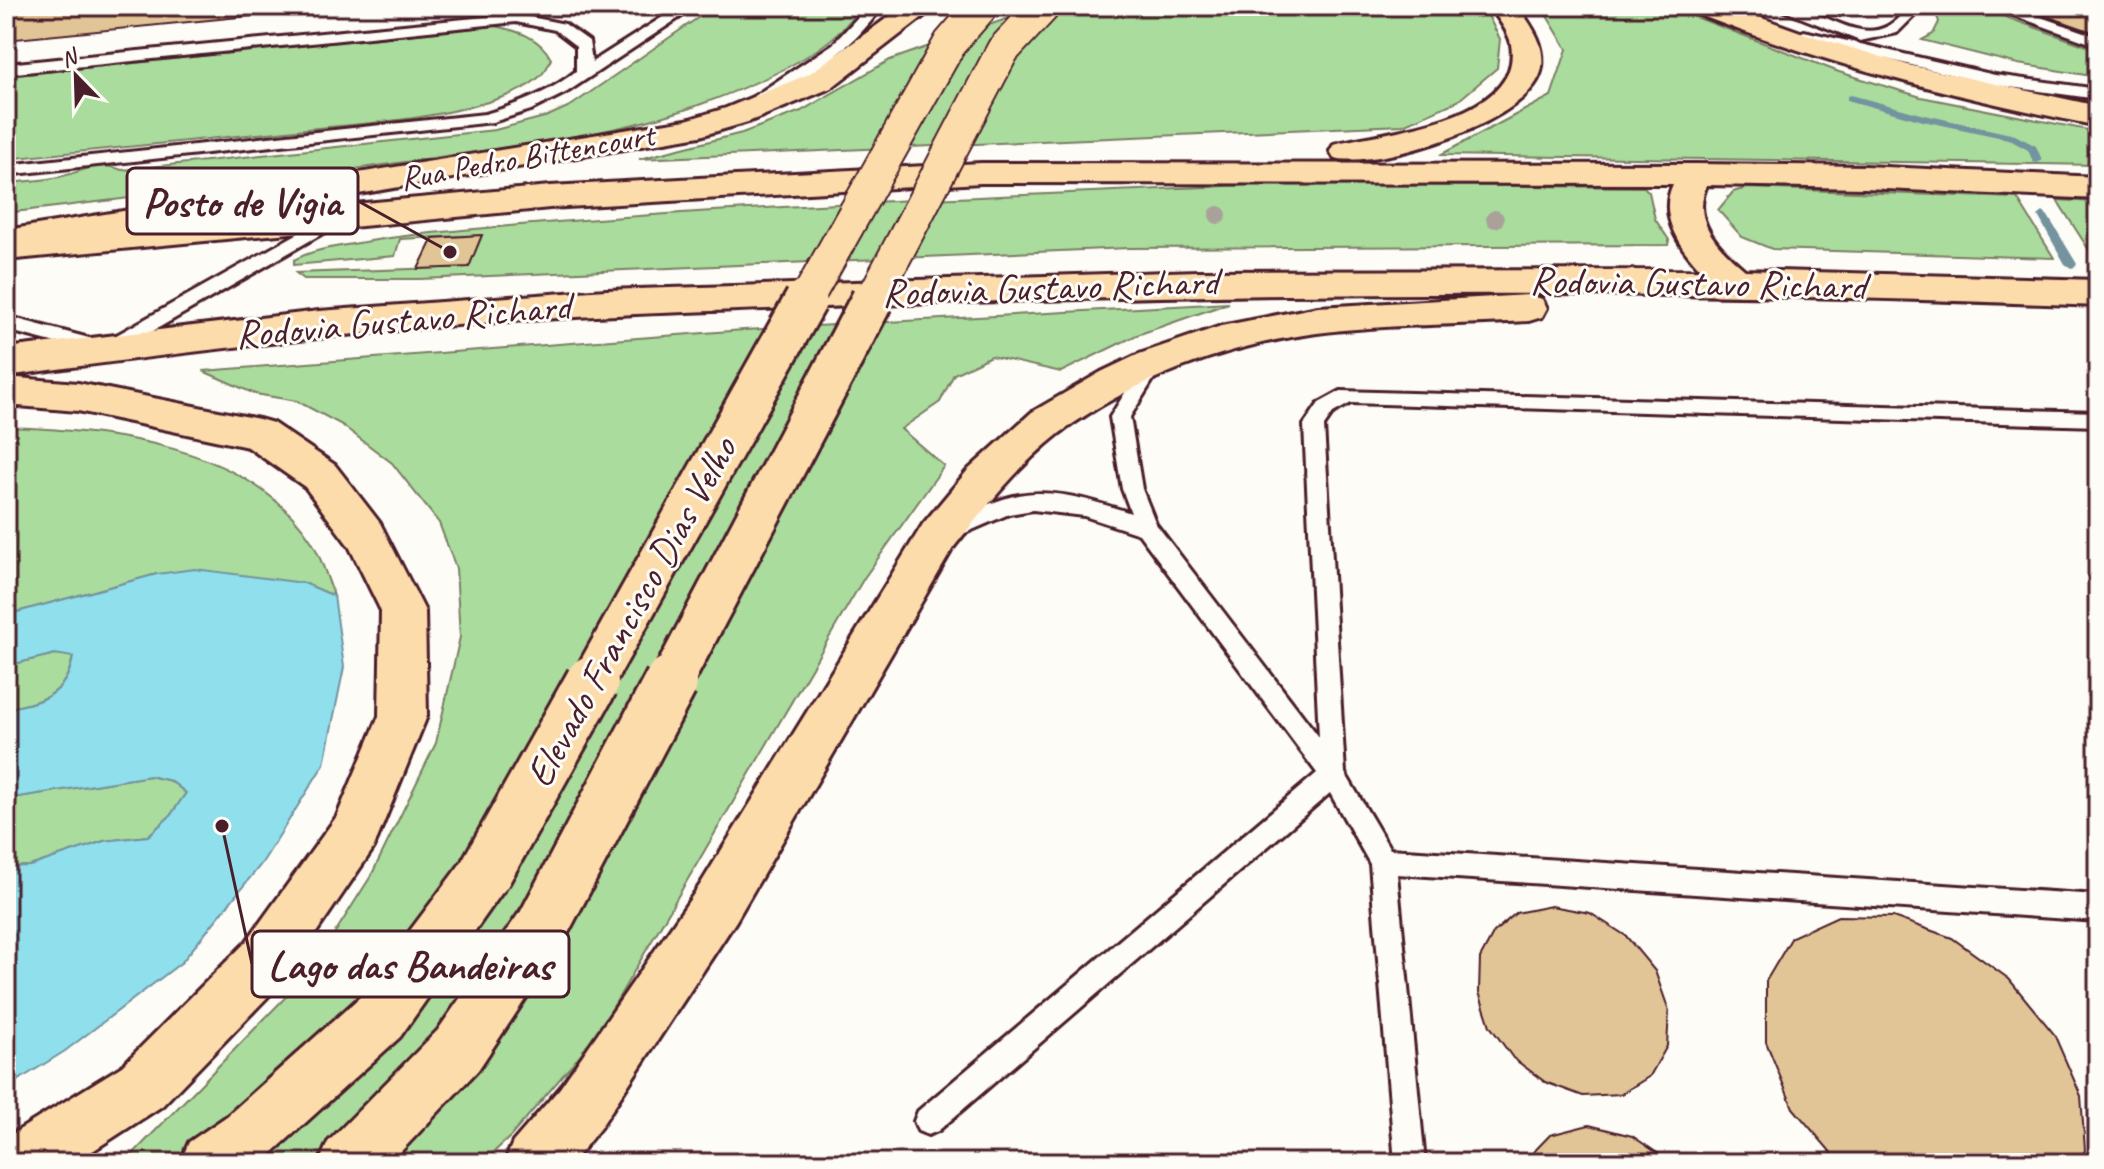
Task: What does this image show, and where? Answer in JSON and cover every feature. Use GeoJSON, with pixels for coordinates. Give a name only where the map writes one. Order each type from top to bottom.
{"type":"FeatureCollection","features":[{"type":"Feature","properties":{"kind":"main road","name":"Rua Pedro Bittencourt"},"geometry":{"type":"LineString","coordinates":[[6,242],[689,129],[737,115],[820,81],[923,6]]}},
{"type":"Feature","properties":{"kind":"main road","name":"Elevado Francisco Dias Velho"},"geometry":{"type":"LineString","coordinates":[[210,1163],[248,1137],[380,1017],[485,873],[950,43],[982,6]]}},
{"type":"Feature","properties":{"kind":"main road","name":"Elevado Francisco Dias Velho"},"geometry":{"type":"LineString","coordinates":[[349,1163],[458,1050],[543,925],[1003,50],[1044,6]]}},
{"type":"Feature","properties":{"kind":"main road"},"geometry":{"type":"LineString","coordinates":[[1195,173],[1403,143],[1495,108],[1511,95],[1529,62],[1521,29],[1504,6]]}},
{"type":"Feature","properties":{"kind":"main road"},"geometry":{"type":"LineString","coordinates":[[1714,11],[1923,78],[2098,116]]}},
{"type":"Feature","properties":{"kind":"main road"},"geometry":{"type":"LineString","coordinates":[[6,248],[550,197],[981,173],[1696,174],[1865,177],[2098,188]]}},
{"type":"Feature","properties":{"kind":"main road"},"geometry":{"type":"LineString","coordinates":[[1696,174],[1685,197],[1688,225],[1705,254],[1737,283]]}},
{"type":"Feature","properties":{"kind":"main road","name":"Rodovia Gustavo Richard"},"geometry":{"type":"LineString","coordinates":[[6,362],[219,335],[542,306],[1305,279],[1935,286],[2098,293]]}},
{"type":"Feature","properties":{"kind":"main road"},"geometry":{"type":"LineString","coordinates":[[534,1163],[580,1108],[718,903],[938,536],[983,481],[1046,423],[1115,382],[1153,364],[1221,339],[1318,320],[1935,286]]}},
{"type":"Feature","properties":{"kind":"main road"},"geometry":{"type":"LineString","coordinates":[[6,391],[78,397],[259,434],[320,476],[365,535],[403,611],[403,716],[355,832],[265,961],[142,1086],[21,1163]]}},
{"type":"Feature","properties":{"kind":"lane"},"geometry":{"type":"LineString","coordinates":[[6,170],[487,119],[534,105],[567,88],[584,73],[690,6]]}},
{"type":"Feature","properties":{"kind":"lane"},"geometry":{"type":"LineString","coordinates":[[737,115],[830,52],[859,28],[875,6]]}},
{"type":"Feature","properties":{"kind":"lane"},"geometry":{"type":"LineString","coordinates":[[1779,6],[1855,35],[1995,80]]}},
{"type":"Feature","properties":{"kind":"lane"},"geometry":{"type":"LineString","coordinates":[[1855,35],[1882,34],[1901,26],[1908,15],[1902,6]]}},
{"type":"Feature","properties":{"kind":"lane"},"geometry":{"type":"LineString","coordinates":[[1995,6],[2098,42]]}},
{"type":"Feature","properties":{"kind":"lane"},"geometry":{"type":"LineString","coordinates":[[1714,11],[1995,80],[2098,94]]}},
{"type":"Feature","properties":{"kind":"lane"},"geometry":{"type":"LineString","coordinates":[[6,69],[516,18],[560,27],[584,44],[584,73]]}},
{"type":"Feature","properties":{"kind":"lane"},"geometry":{"type":"LineString","coordinates":[[6,323],[106,349],[342,215]]}},
{"type":"Feature","properties":{"kind":"lane"},"geometry":{"type":"LineString","coordinates":[[1153,364],[1120,417],[1132,489],[1147,528],[1333,775],[1383,861],[1410,1163]]}},
{"type":"Feature","properties":{"kind":"lane"},"geometry":{"type":"LineString","coordinates":[[1333,775],[1314,425],[1326,408],[1348,396],[2098,419]]}},
{"type":"Feature","properties":{"kind":"lane"},"geometry":{"type":"LineString","coordinates":[[938,536],[1020,502],[1108,512],[1147,528]]}},
{"type":"Feature","properties":{"kind":"lane"},"geometry":{"type":"LineString","coordinates":[[928,1121],[1333,775]]}},
{"type":"Feature","properties":{"kind":"lane"},"geometry":{"type":"LineString","coordinates":[[1383,861],[2098,908]]}},
{"type":"Feature","properties":{"kind":"green space"},"geometry":{"type":"Polygon","coordinates":[[[715,6],[858,6],[848,23],[831,39],[787,67],[715,99],[635,124],[541,142],[391,164],[6,213],[6,183],[53,178],[105,166],[122,170],[495,130],[548,116],[572,105],[715,6]]]}},
{"type":"Feature","properties":{"kind":"green space"},"geometry":{"type":"Polygon","coordinates":[[[1043,6],[1483,6],[1500,39],[1497,68],[1458,101],[1403,125],[639,159],[742,133],[801,111],[890,60],[1043,6]]]}},
{"type":"Feature","properties":{"kind":"green space"},"geometry":{"type":"Polygon","coordinates":[[[1541,6],[1667,6],[1839,72],[1921,97],[2098,132],[2098,165],[1440,155],[1551,96],[1567,49],[1541,6]]]}},
{"type":"Feature","properties":{"kind":"green space"},"geometry":{"type":"Polygon","coordinates":[[[1933,6],[1975,6],[2098,50],[2098,77],[2018,64],[1922,40],[1933,34],[1939,22],[1933,6]]]}},
{"type":"Feature","properties":{"kind":"green space"},"geometry":{"type":"Polygon","coordinates":[[[495,26],[535,40],[551,59],[544,72],[527,86],[481,104],[376,122],[6,159],[6,76],[495,26]]]}},
{"type":"Feature","properties":{"kind":"green space"},"geometry":{"type":"Polygon","coordinates":[[[1272,184],[1644,187],[1649,192],[1655,219],[1669,240],[1668,245],[1129,248],[420,279],[304,279],[296,273],[468,267],[481,235],[400,239],[395,256],[294,265],[294,260],[302,256],[342,246],[423,234],[533,224],[810,205],[1272,184]]]}},
{"type":"Feature","properties":{"kind":"green space"},"geometry":{"type":"Polygon","coordinates":[[[1747,188],[2017,198],[2054,258],[1772,249],[1742,237],[1718,210],[1733,192],[1747,188]]]}},
{"type":"Feature","properties":{"kind":"green space"},"geometry":{"type":"Polygon","coordinates":[[[2057,200],[2098,202],[2098,261],[2096,261],[2057,200]]]}},
{"type":"Feature","properties":{"kind":"green space"},"geometry":{"type":"Polygon","coordinates":[[[1229,303],[1137,335],[1061,372],[991,356],[954,374],[940,402],[901,429],[944,466],[864,578],[595,1038],[511,1136],[482,1163],[124,1163],[310,972],[371,876],[436,743],[460,637],[456,568],[439,523],[392,463],[342,425],[297,401],[255,394],[203,371],[744,330],[1229,303]]]}},
{"type":"Feature","properties":{"kind":"green space"},"geometry":{"type":"Polygon","coordinates":[[[6,427],[131,439],[214,463],[251,482],[283,507],[310,539],[334,596],[304,583],[157,574],[6,615],[6,427]]]}},
{"type":"Feature","properties":{"kind":"green space"},"geometry":{"type":"Polygon","coordinates":[[[55,654],[73,656],[70,670],[58,689],[41,700],[6,709],[6,666],[55,654]]]}},
{"type":"Feature","properties":{"kind":"green space"},"geometry":{"type":"Polygon","coordinates":[[[150,776],[171,781],[186,793],[170,816],[148,836],[104,841],[30,866],[6,867],[6,799],[150,776]]]}},
{"type":"Feature","properties":{"kind":"water"},"geometry":{"type":"Polygon","coordinates":[[[195,569],[304,583],[334,596],[344,667],[324,764],[262,863],[182,962],[65,1051],[6,1088],[6,867],[30,866],[104,841],[148,836],[170,816],[186,793],[171,781],[150,776],[6,799],[6,709],[41,700],[58,689],[65,681],[73,657],[55,654],[6,666],[6,615],[157,574],[195,569]]]}},
{"type":"Feature","properties":{"kind":"building"},"geometry":{"type":"Polygon","coordinates":[[[6,6],[352,6],[6,40],[6,6]]]}},
{"type":"Feature","properties":{"kind":"building"},"geometry":{"type":"Polygon","coordinates":[[[1810,6],[1874,7],[1864,12],[1848,9],[1840,17],[1810,6]]]}},
{"type":"Feature","properties":{"kind":"building"},"geometry":{"type":"Polygon","coordinates":[[[2018,6],[2098,6],[2098,34],[2018,6]]]}},
{"type":"Feature","properties":{"kind":"building"},"geometry":{"type":"Polygon","coordinates":[[[482,235],[469,267],[418,269],[433,238],[482,235]]]}},
{"type":"Feature","properties":{"kind":"building"},"geometry":{"type":"Polygon","coordinates":[[[1551,906],[1590,913],[1626,936],[1655,971],[1669,1011],[1667,1046],[1650,1076],[1621,1094],[1583,1096],[1545,1082],[1513,1058],[1490,1026],[1479,992],[1480,958],[1494,932],[1516,913],[1551,906]]]}},
{"type":"Feature","properties":{"kind":"building"},"geometry":{"type":"Polygon","coordinates":[[[1838,916],[1893,917],[1952,938],[2009,979],[2054,1034],[2081,1096],[2085,1150],[2079,1163],[1840,1163],[1793,1108],[1766,1042],[1766,981],[1792,937],[1838,916]]]}},
{"type":"Feature","properties":{"kind":"building"},"geometry":{"type":"Polygon","coordinates":[[[1589,1125],[1632,1136],[1672,1163],[1523,1163],[1550,1135],[1589,1125]]]}},
{"type":"Feature","properties":{"kind":"waterway"},"geometry":{"type":"LineString","coordinates":[[1851,98],[2011,137],[2032,148],[2037,160]]}},
{"type":"Feature","properties":{"kind":"waterway"},"geometry":{"type":"LineString","coordinates":[[2043,216],[2071,264]]}},
{"type":"Feature","properties":{"kind":"place","name":"Posto de Vigia"},"geometry":{"type":"Point","coordinates":[450,252]}},
{"type":"Feature","properties":{"kind":"place","name":"Lago das Bandeiras"},"geometry":{"type":"Point","coordinates":[222,826]}}]}
